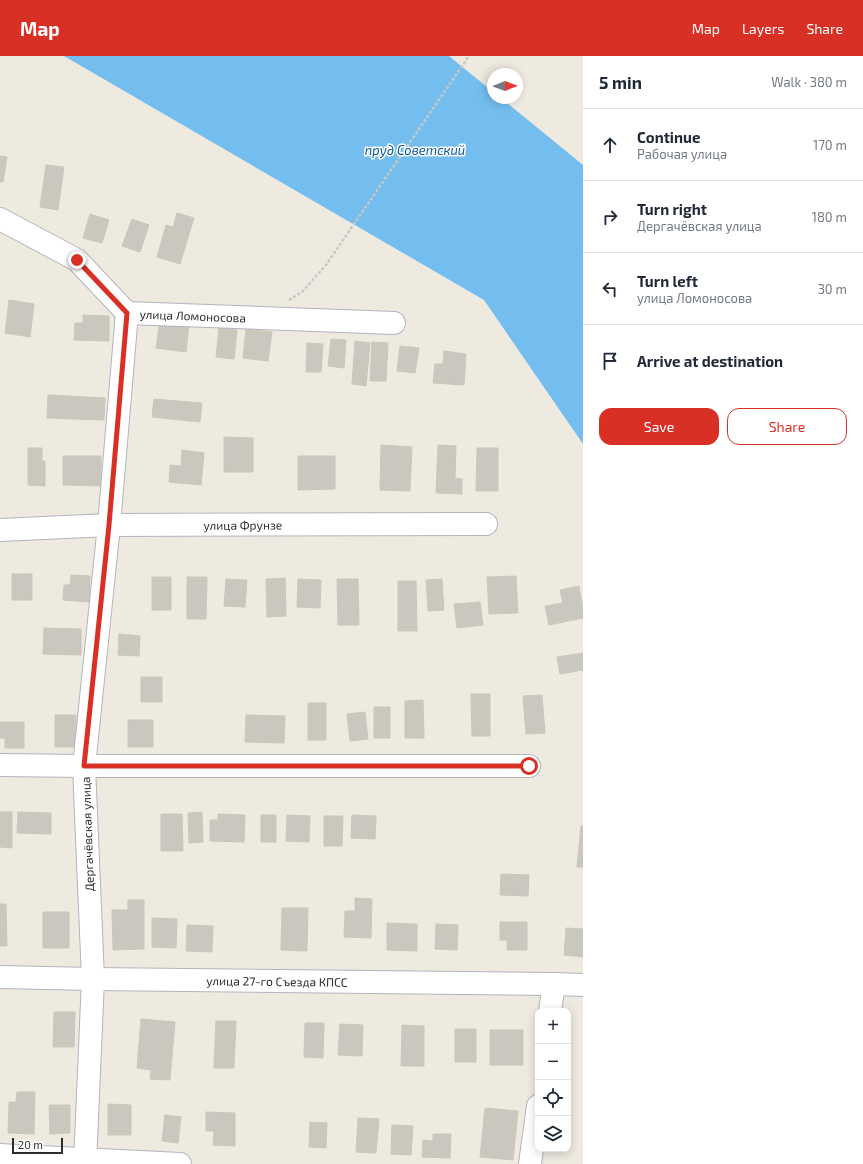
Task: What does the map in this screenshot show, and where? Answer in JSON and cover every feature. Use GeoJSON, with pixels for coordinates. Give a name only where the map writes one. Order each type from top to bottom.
{"type":"FeatureCollection","features":[{"type":"Feature","properties":{"kind":"street","name":"улица Ломоносова"},"geometry":{"type":"LineString","coordinates":[[0,220],[77,260],[127,313],[394,323]]}},
{"type":"Feature","properties":{"kind":"street","name":"Дергачёвская улица"},"geometry":{"type":"LineString","coordinates":[[85,1162],[93,979],[84,766],[109,525],[127,313]]}},
{"type":"Feature","properties":{"kind":"street","name":"улица Фрунзе"},"geometry":{"type":"LineString","coordinates":[[0,530],[109,525],[486,524]]}},
{"type":"Feature","properties":{"kind":"street"},"geometry":{"type":"LineString","coordinates":[[0,765],[529,766]]}},
{"type":"Feature","properties":{"kind":"street","name":"улица 27-го Съезда КПСС"},"geometry":{"type":"LineString","coordinates":[[0,976],[93,979],[554,984],[583,986]]}},
{"type":"Feature","properties":{"kind":"street"},"geometry":{"type":"LineString","coordinates":[[550,1008],[554,984]]}},
{"type":"Feature","properties":{"kind":"street"},"geometry":{"type":"LineString","coordinates":[[530,1164],[537,1116]]}},
{"type":"Feature","properties":{"kind":"street"},"geometry":{"type":"LineString","coordinates":[[0,1155],[85,1162],[180,1164]]}},
{"type":"Feature","properties":{"kind":"path"},"geometry":{"type":"LineString","coordinates":[[283,303],[302,292],[326,265],[469,56]]}},
{"type":"Feature","properties":{"kind":"water","name":"пруд Советский"},"geometry":{"type":"Polygon","coordinates":[[[64,56],[449,56],[487,87],[487,104],[508,104],[583,165],[583,444],[484,300],[64,56]]]}},
{"type":"Feature","properties":{"kind":"building"},"geometry":{"type":"Polygon","coordinates":[[[0,156],[7,157],[3,182],[0,182],[0,156]]]}},
{"type":"Feature","properties":{"kind":"building"},"geometry":{"type":"Polygon","coordinates":[[[46,165],[64,167],[58,210],[40,207],[46,165]]]}},
{"type":"Feature","properties":{"kind":"building"},"geometry":{"type":"Polygon","coordinates":[[[177,213],[194,218],[180,264],[157,257],[166,225],[173,227],[177,213]]]}},
{"type":"Feature","properties":{"kind":"building"},"geometry":{"type":"Polygon","coordinates":[[[90,214],[109,220],[102,243],[83,238],[90,214]]]}},
{"type":"Feature","properties":{"kind":"building"},"geometry":{"type":"Polygon","coordinates":[[[132,219],[149,225],[140,252],[122,246],[132,219]]]}},
{"type":"Feature","properties":{"kind":"building"},"geometry":{"type":"Polygon","coordinates":[[[9,300],[34,304],[30,337],[5,333],[9,300]]]}},
{"type":"Feature","properties":{"kind":"building"},"geometry":{"type":"Polygon","coordinates":[[[83,315],[109,316],[109,341],[74,340],[75,323],[83,323],[83,315]]]}},
{"type":"Feature","properties":{"kind":"building"},"geometry":{"type":"Polygon","coordinates":[[[160,321],[189,324],[186,352],[156,348],[160,321]]]}},
{"type":"Feature","properties":{"kind":"building"},"geometry":{"type":"Polygon","coordinates":[[[219,328],[237,330],[234,359],[216,357],[219,328]]]}},
{"type":"Feature","properties":{"kind":"building"},"geometry":{"type":"Polygon","coordinates":[[[246,329],[272,332],[268,361],[243,358],[246,329]]]}},
{"type":"Feature","properties":{"kind":"building"},"geometry":{"type":"Polygon","coordinates":[[[331,339],[346,340],[344,368],[328,366],[331,339]]]}},
{"type":"Feature","properties":{"kind":"building"},"geometry":{"type":"Polygon","coordinates":[[[355,341],[370,343],[366,386],[352,384],[355,341]]]}},
{"type":"Feature","properties":{"kind":"building"},"geometry":{"type":"Polygon","coordinates":[[[372,342],[388,343],[386,381],[370,381],[372,342]]]}},
{"type":"Feature","properties":{"kind":"building"},"geometry":{"type":"Polygon","coordinates":[[[307,343],[323,344],[321,372],[306,372],[307,343]]]}},
{"type":"Feature","properties":{"kind":"building"},"geometry":{"type":"Polygon","coordinates":[[[400,346],[419,348],[415,373],[397,371],[400,346]]]}},
{"type":"Feature","properties":{"kind":"building"},"geometry":{"type":"Polygon","coordinates":[[[444,351],[466,354],[464,385],[433,383],[435,364],[443,364],[444,351]]]}},
{"type":"Feature","properties":{"kind":"building"},"geometry":{"type":"Polygon","coordinates":[[[48,395],[105,398],[104,420],[47,418],[48,395]]]}},
{"type":"Feature","properties":{"kind":"building"},"geometry":{"type":"Polygon","coordinates":[[[154,399],[202,403],[200,422],[152,417],[154,399]]]}},
{"type":"Feature","properties":{"kind":"building"},"geometry":{"type":"Polygon","coordinates":[[[224,437],[253,438],[253,472],[224,472],[224,437]]]}},
{"type":"Feature","properties":{"kind":"building"},"geometry":{"type":"Polygon","coordinates":[[[381,445],[412,447],[410,491],[380,490],[381,445]]]}},
{"type":"Feature","properties":{"kind":"building"},"geometry":{"type":"Polygon","coordinates":[[[438,445],[456,446],[455,478],[462,479],[462,494],[436,493],[438,445]]]}},
{"type":"Feature","properties":{"kind":"building"},"geometry":{"type":"Polygon","coordinates":[[[28,448],[42,448],[42,461],[45,461],[45,486],[28,485],[28,448]]]}},
{"type":"Feature","properties":{"kind":"building"},"geometry":{"type":"Polygon","coordinates":[[[477,448],[498,448],[498,491],[476,491],[477,448]]]}},
{"type":"Feature","properties":{"kind":"building"},"geometry":{"type":"Polygon","coordinates":[[[182,450],[204,453],[201,485],[169,482],[170,465],[181,466],[182,450]]]}},
{"type":"Feature","properties":{"kind":"building"},"geometry":{"type":"Polygon","coordinates":[[[63,456],[101,456],[101,486],[63,485],[63,456]]]}},
{"type":"Feature","properties":{"kind":"building"},"geometry":{"type":"Polygon","coordinates":[[[298,456],[335,456],[335,489],[298,490],[298,456]]]}},
{"type":"Feature","properties":{"kind":"building"},"geometry":{"type":"Polygon","coordinates":[[[12,574],[32,574],[32,600],[12,600],[12,574]]]}},
{"type":"Feature","properties":{"kind":"building"},"geometry":{"type":"Polygon","coordinates":[[[71,575],[90,576],[89,602],[63,600],[64,585],[70,585],[71,575]]]}},
{"type":"Feature","properties":{"kind":"building"},"geometry":{"type":"Polygon","coordinates":[[[516,576],[518,613],[489,614],[487,577],[516,576]]]}},
{"type":"Feature","properties":{"kind":"building"},"geometry":{"type":"Polygon","coordinates":[[[152,577],[171,577],[171,610],[152,610],[152,577]]]}},
{"type":"Feature","properties":{"kind":"building"},"geometry":{"type":"Polygon","coordinates":[[[187,577],[207,577],[206,619],[187,619],[187,577]]]}},
{"type":"Feature","properties":{"kind":"building"},"geometry":{"type":"Polygon","coordinates":[[[285,578],[286,616],[267,617],[266,579],[285,578]]]}},
{"type":"Feature","properties":{"kind":"building"},"geometry":{"type":"Polygon","coordinates":[[[226,579],[247,580],[245,607],[224,606],[226,579]]]}},
{"type":"Feature","properties":{"kind":"building"},"geometry":{"type":"Polygon","coordinates":[[[298,579],[321,580],[320,608],[297,607],[298,579]]]}},
{"type":"Feature","properties":{"kind":"building"},"geometry":{"type":"Polygon","coordinates":[[[337,579],[358,579],[359,625],[338,625],[337,579]]]}},
{"type":"Feature","properties":{"kind":"building"},"geometry":{"type":"Polygon","coordinates":[[[442,579],[444,610],[428,611],[426,580],[442,579]]]}},
{"type":"Feature","properties":{"kind":"building"},"geometry":{"type":"Polygon","coordinates":[[[398,581],[416,581],[417,631],[398,631],[398,581]]]}},
{"type":"Feature","properties":{"kind":"building"},"geometry":{"type":"Polygon","coordinates":[[[579,586],[583,618],[549,625],[545,606],[563,603],[560,590],[579,586]]]}},
{"type":"Feature","properties":{"kind":"building"},"geometry":{"type":"Polygon","coordinates":[[[480,602],[483,625],[457,628],[454,604],[480,602]]]}},
{"type":"Feature","properties":{"kind":"building"},"geometry":{"type":"Polygon","coordinates":[[[44,628],[81,629],[81,655],[43,654],[44,628]]]}},
{"type":"Feature","properties":{"kind":"building"},"geometry":{"type":"Polygon","coordinates":[[[119,634],[140,636],[139,656],[118,655],[119,634]]]}},
{"type":"Feature","properties":{"kind":"building"},"geometry":{"type":"Polygon","coordinates":[[[583,653],[583,670],[560,674],[557,657],[583,653]]]}},
{"type":"Feature","properties":{"kind":"building"},"geometry":{"type":"Polygon","coordinates":[[[141,677],[162,677],[162,702],[141,702],[141,677]]]}},
{"type":"Feature","properties":{"kind":"building"},"geometry":{"type":"Polygon","coordinates":[[[471,694],[490,694],[490,736],[472,736],[471,694]]]}},
{"type":"Feature","properties":{"kind":"building"},"geometry":{"type":"Polygon","coordinates":[[[542,695],[545,733],[526,734],[523,696],[542,695]]]}},
{"type":"Feature","properties":{"kind":"building"},"geometry":{"type":"Polygon","coordinates":[[[423,700],[424,738],[405,738],[405,701],[423,700]]]}},
{"type":"Feature","properties":{"kind":"building"},"geometry":{"type":"Polygon","coordinates":[[[308,703],[326,703],[326,740],[308,740],[308,703]]]}},
{"type":"Feature","properties":{"kind":"building"},"geometry":{"type":"Polygon","coordinates":[[[374,707],[390,707],[390,738],[374,738],[374,707]]]}},
{"type":"Feature","properties":{"kind":"building"},"geometry":{"type":"Polygon","coordinates":[[[365,712],[368,739],[350,741],[347,714],[365,712]]]}},
{"type":"Feature","properties":{"kind":"building"},"geometry":{"type":"Polygon","coordinates":[[[55,715],[76,715],[75,747],[55,747],[55,715]]]}},
{"type":"Feature","properties":{"kind":"building"},"geometry":{"type":"Polygon","coordinates":[[[246,715],[285,716],[284,743],[245,742],[246,715]]]}},
{"type":"Feature","properties":{"kind":"building"},"geometry":{"type":"Polygon","coordinates":[[[128,720],[153,720],[153,747],[128,747],[128,720]]]}},
{"type":"Feature","properties":{"kind":"building"},"geometry":{"type":"Polygon","coordinates":[[[0,722],[24,722],[24,748],[5,748],[5,738],[0,738],[0,722]]]}},
{"type":"Feature","properties":{"kind":"building"},"geometry":{"type":"Polygon","coordinates":[[[0,812],[12,812],[12,848],[0,847],[0,812]]]}},
{"type":"Feature","properties":{"kind":"building"},"geometry":{"type":"Polygon","coordinates":[[[18,812],[51,813],[51,834],[17,833],[18,812]]]}},
{"type":"Feature","properties":{"kind":"building"},"geometry":{"type":"Polygon","coordinates":[[[202,812],[203,842],[189,843],[188,813],[202,812]]]}},
{"type":"Feature","properties":{"kind":"building"},"geometry":{"type":"Polygon","coordinates":[[[161,814],[182,814],[183,851],[161,851],[161,814]]]}},
{"type":"Feature","properties":{"kind":"building"},"geometry":{"type":"Polygon","coordinates":[[[218,814],[245,815],[244,842],[210,841],[210,820],[218,820],[218,814]]]}},
{"type":"Feature","properties":{"kind":"building"},"geometry":{"type":"Polygon","coordinates":[[[261,815],[276,815],[276,842],[261,842],[261,815]]]}},
{"type":"Feature","properties":{"kind":"building"},"geometry":{"type":"Polygon","coordinates":[[[287,815],[310,816],[309,842],[286,841],[287,815]]]}},
{"type":"Feature","properties":{"kind":"building"},"geometry":{"type":"Polygon","coordinates":[[[352,815],[376,816],[375,839],[351,838],[352,815]]]}},
{"type":"Feature","properties":{"kind":"building"},"geometry":{"type":"Polygon","coordinates":[[[324,816],[343,816],[342,846],[324,846],[324,816]]]}},
{"type":"Feature","properties":{"kind":"building"},"geometry":{"type":"Polygon","coordinates":[[[581,826],[583,826],[583,867],[577,867],[581,826]]]}},
{"type":"Feature","properties":{"kind":"building"},"geometry":{"type":"Polygon","coordinates":[[[501,874],[529,875],[528,896],[500,895],[501,874]]]}},
{"type":"Feature","properties":{"kind":"building"},"geometry":{"type":"Polygon","coordinates":[[[355,898],[372,899],[371,938],[344,937],[345,911],[355,911],[355,898]]]}},
{"type":"Feature","properties":{"kind":"building"},"geometry":{"type":"Polygon","coordinates":[[[128,900],[144,900],[144,949],[113,950],[112,910],[128,910],[128,900]]]}},
{"type":"Feature","properties":{"kind":"building"},"geometry":{"type":"Polygon","coordinates":[[[0,904],[6,904],[7,946],[0,946],[0,904]]]}},
{"type":"Feature","properties":{"kind":"building"},"geometry":{"type":"Polygon","coordinates":[[[282,908],[308,908],[307,951],[281,950],[282,908]]]}},
{"type":"Feature","properties":{"kind":"building"},"geometry":{"type":"Polygon","coordinates":[[[43,912],[69,912],[69,948],[43,948],[43,912]]]}},
{"type":"Feature","properties":{"kind":"building"},"geometry":{"type":"Polygon","coordinates":[[[152,918],[177,919],[176,948],[152,947],[152,918]]]}},
{"type":"Feature","properties":{"kind":"building"},"geometry":{"type":"Polygon","coordinates":[[[500,922],[527,922],[527,950],[507,950],[507,940],[500,940],[500,922]]]}},
{"type":"Feature","properties":{"kind":"building"},"geometry":{"type":"Polygon","coordinates":[[[387,923],[417,924],[417,951],[387,950],[387,923]]]}},
{"type":"Feature","properties":{"kind":"building"},"geometry":{"type":"Polygon","coordinates":[[[436,924],[458,925],[457,950],[435,949],[436,924]]]}},
{"type":"Feature","properties":{"kind":"building"},"geometry":{"type":"Polygon","coordinates":[[[187,925],[213,926],[212,952],[186,951],[187,925]]]}},
{"type":"Feature","properties":{"kind":"building"},"geometry":{"type":"Polygon","coordinates":[[[566,928],[583,929],[583,957],[564,955],[566,928]]]}},
{"type":"Feature","properties":{"kind":"building"},"geometry":{"type":"Polygon","coordinates":[[[54,1012],[75,1012],[74,1047],[53,1047],[54,1012]]]}},
{"type":"Feature","properties":{"kind":"building"},"geometry":{"type":"Polygon","coordinates":[[[141,1019],[175,1022],[170,1080],[150,1079],[151,1070],[137,1068],[141,1019]]]}},
{"type":"Feature","properties":{"kind":"building"},"geometry":{"type":"Polygon","coordinates":[[[216,1021],[236,1021],[234,1068],[214,1068],[216,1021]]]}},
{"type":"Feature","properties":{"kind":"building"},"geometry":{"type":"Polygon","coordinates":[[[305,1023],[324,1023],[323,1058],[304,1057],[305,1023]]]}},
{"type":"Feature","properties":{"kind":"building"},"geometry":{"type":"Polygon","coordinates":[[[340,1024],[363,1025],[362,1056],[338,1055],[340,1024]]]}},
{"type":"Feature","properties":{"kind":"building"},"geometry":{"type":"Polygon","coordinates":[[[402,1025],[424,1026],[424,1066],[401,1066],[402,1025]]]}},
{"type":"Feature","properties":{"kind":"building"},"geometry":{"type":"Polygon","coordinates":[[[455,1029],[476,1029],[476,1062],[455,1062],[455,1029]]]}},
{"type":"Feature","properties":{"kind":"building"},"geometry":{"type":"Polygon","coordinates":[[[490,1030],[523,1030],[523,1065],[490,1065],[490,1030]]]}},
{"type":"Feature","properties":{"kind":"building"},"geometry":{"type":"Polygon","coordinates":[[[17,1092],[35,1092],[34,1134],[8,1133],[9,1102],[16,1102],[17,1092]]]}},
{"type":"Feature","properties":{"kind":"building"},"geometry":{"type":"Polygon","coordinates":[[[108,1104],[131,1105],[131,1135],[108,1135],[108,1104]]]}},
{"type":"Feature","properties":{"kind":"building"},"geometry":{"type":"Polygon","coordinates":[[[49,1105],[70,1105],[70,1133],[50,1134],[49,1105]]]}},
{"type":"Feature","properties":{"kind":"building"},"geometry":{"type":"Polygon","coordinates":[[[485,1108],[518,1111],[513,1160],[480,1157],[485,1108]]]}},
{"type":"Feature","properties":{"kind":"building"},"geometry":{"type":"Polygon","coordinates":[[[206,1112],[235,1113],[235,1146],[213,1145],[214,1131],[206,1131],[206,1112]]]}},
{"type":"Feature","properties":{"kind":"building"},"geometry":{"type":"Polygon","coordinates":[[[165,1115],[181,1117],[178,1143],[162,1141],[165,1115]]]}},
{"type":"Feature","properties":{"kind":"building"},"geometry":{"type":"Polygon","coordinates":[[[358,1118],[379,1119],[376,1153],[356,1152],[358,1118]]]}},
{"type":"Feature","properties":{"kind":"building"},"geometry":{"type":"Polygon","coordinates":[[[310,1122],[327,1123],[326,1148],[309,1147],[310,1122]]]}},
{"type":"Feature","properties":{"kind":"building"},"geometry":{"type":"Polygon","coordinates":[[[392,1125],[413,1126],[411,1155],[391,1154],[392,1125]]]}},
{"type":"Feature","properties":{"kind":"building"},"geometry":{"type":"Polygon","coordinates":[[[433,1134],[451,1134],[450,1158],[422,1157],[423,1140],[433,1141],[433,1134]]]}},
{"type":"Feature","properties":{"kind":"route"},"geometry":{"type":"LineString","coordinates":[[77,260],[127,313],[109,525],[84,766],[529,766]]}}]}
